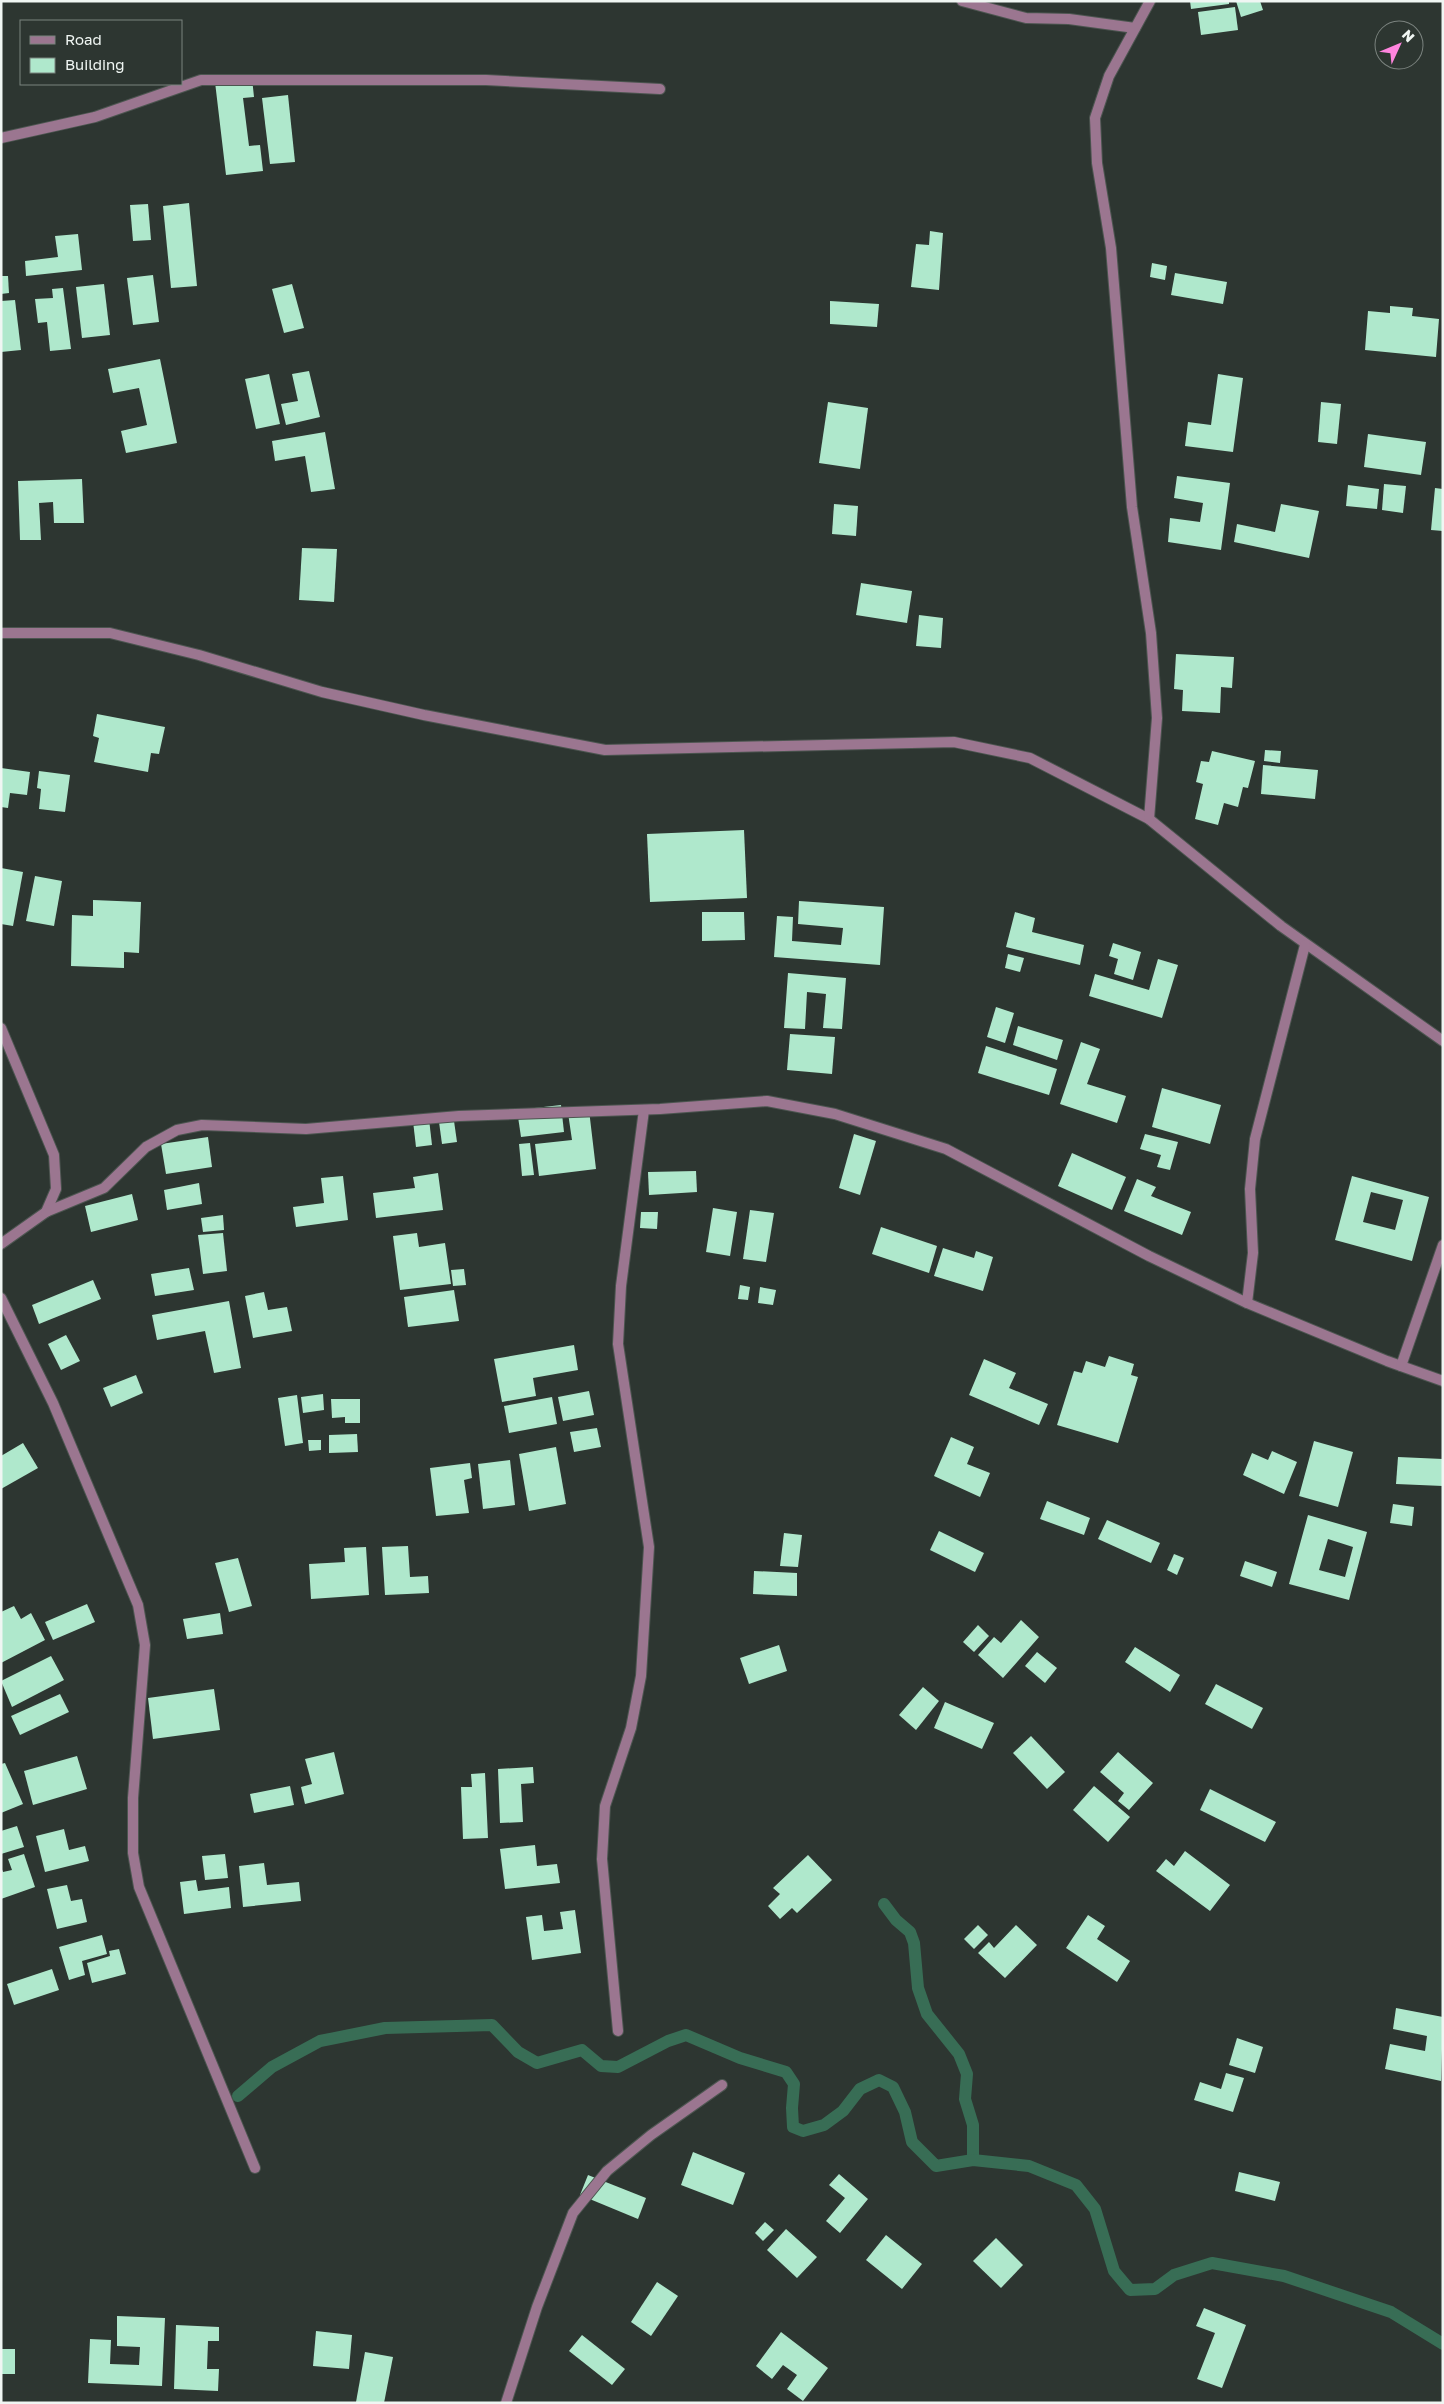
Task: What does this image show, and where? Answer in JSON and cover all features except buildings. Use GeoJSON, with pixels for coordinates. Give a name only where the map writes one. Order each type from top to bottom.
{"type":"FeatureCollection","features":[{"type":"Feature","properties":{"kind":"street"},"geometry":{"type":"LineString","coordinates":[[962,1],[1026,18],[1069,20],[1135,28]]}},
{"type":"Feature","properties":{"kind":"street"},"geometry":{"type":"LineString","coordinates":[[1149,819],[1157,718],[1151,633],[1132,507],[1112,257],[1097,163],[1095,118],[1109,76],[1150,1]]}},
{"type":"Feature","properties":{"kind":"street"},"geometry":{"type":"LineString","coordinates":[[1,138],[95,117],[201,80],[486,80],[660,89]]}},
{"type":"Feature","properties":{"kind":"street"},"geometry":{"type":"LineString","coordinates":[[1,633],[110,633],[199,655],[322,692],[424,715],[605,750],[954,742],[1030,758],[1149,819],[1306,945],[1443,1041]]}},
{"type":"Feature","properties":{"kind":"street"},"geometry":{"type":"LineString","coordinates":[[1247,1303],[1253,1253],[1250,1189],[1255,1139],[1306,945]]}},
{"type":"Feature","properties":{"kind":"street"},"geometry":{"type":"LineString","coordinates":[[1,1028],[54,1155],[56,1189],[46,1212]]}},
{"type":"Feature","properties":{"kind":"street"},"geometry":{"type":"LineString","coordinates":[[1,1244],[46,1212],[104,1188],[146,1147],[177,1130],[202,1125],[306,1129],[459,1116],[644,1110],[766,1102],[835,1114],[946,1148],[1148,1256],[1247,1303],[1401,1366],[1443,1381]]}},
{"type":"Feature","properties":{"kind":"street"},"geometry":{"type":"LineString","coordinates":[[618,2031],[602,1859],[605,1806],[631,1728],[641,1676],[648,1556],[635,1449],[618,1344],[621,1286],[644,1110]]}},
{"type":"Feature","properties":{"kind":"street"},"geometry":{"type":"LineString","coordinates":[[1401,1366],[1443,1245]]}},
{"type":"Feature","properties":{"kind":"street"},"geometry":{"type":"LineString","coordinates":[[1,1298],[54,1403],[138,1605],[144,1645],[133,1798],[133,1853],[138,1887],[255,2168]]}},
{"type":"Feature","properties":{"kind":"street"},"geometry":{"type":"LineString","coordinates":[[506,2403],[537,2307],[573,2213],[607,2170],[651,2135],[722,2084]]}},
{"type":"Feature","properties":{"kind":"waterway"},"geometry":{"type":"LineString","coordinates":[[884,1904],[896,1920],[910,1932],[914,1943],[918,1988],[927,2014],[959,2054],[967,2074],[965,2099],[973,2125],[973,2160]]}},
{"type":"Feature","properties":{"kind":"waterway"},"geometry":{"type":"LineString","coordinates":[[238,2096],[272,2067],[320,2041],[385,2028],[492,2025],[518,2052],[537,2063],[582,2050],[601,2066],[618,2067],[668,2041],[686,2035],[740,2058],[786,2072],[794,2084],[793,2127],[803,2131],[824,2125],[843,2111],[860,2089],[879,2080],[893,2087],[905,2112],[912,2142],[936,2166],[973,2160],[1029,2166],[1076,2185],[1095,2209],[1114,2271],[1130,2290],[1155,2289],[1174,2275],[1212,2263],[1284,2276],[1391,2312],[1443,2344]]}}]}
